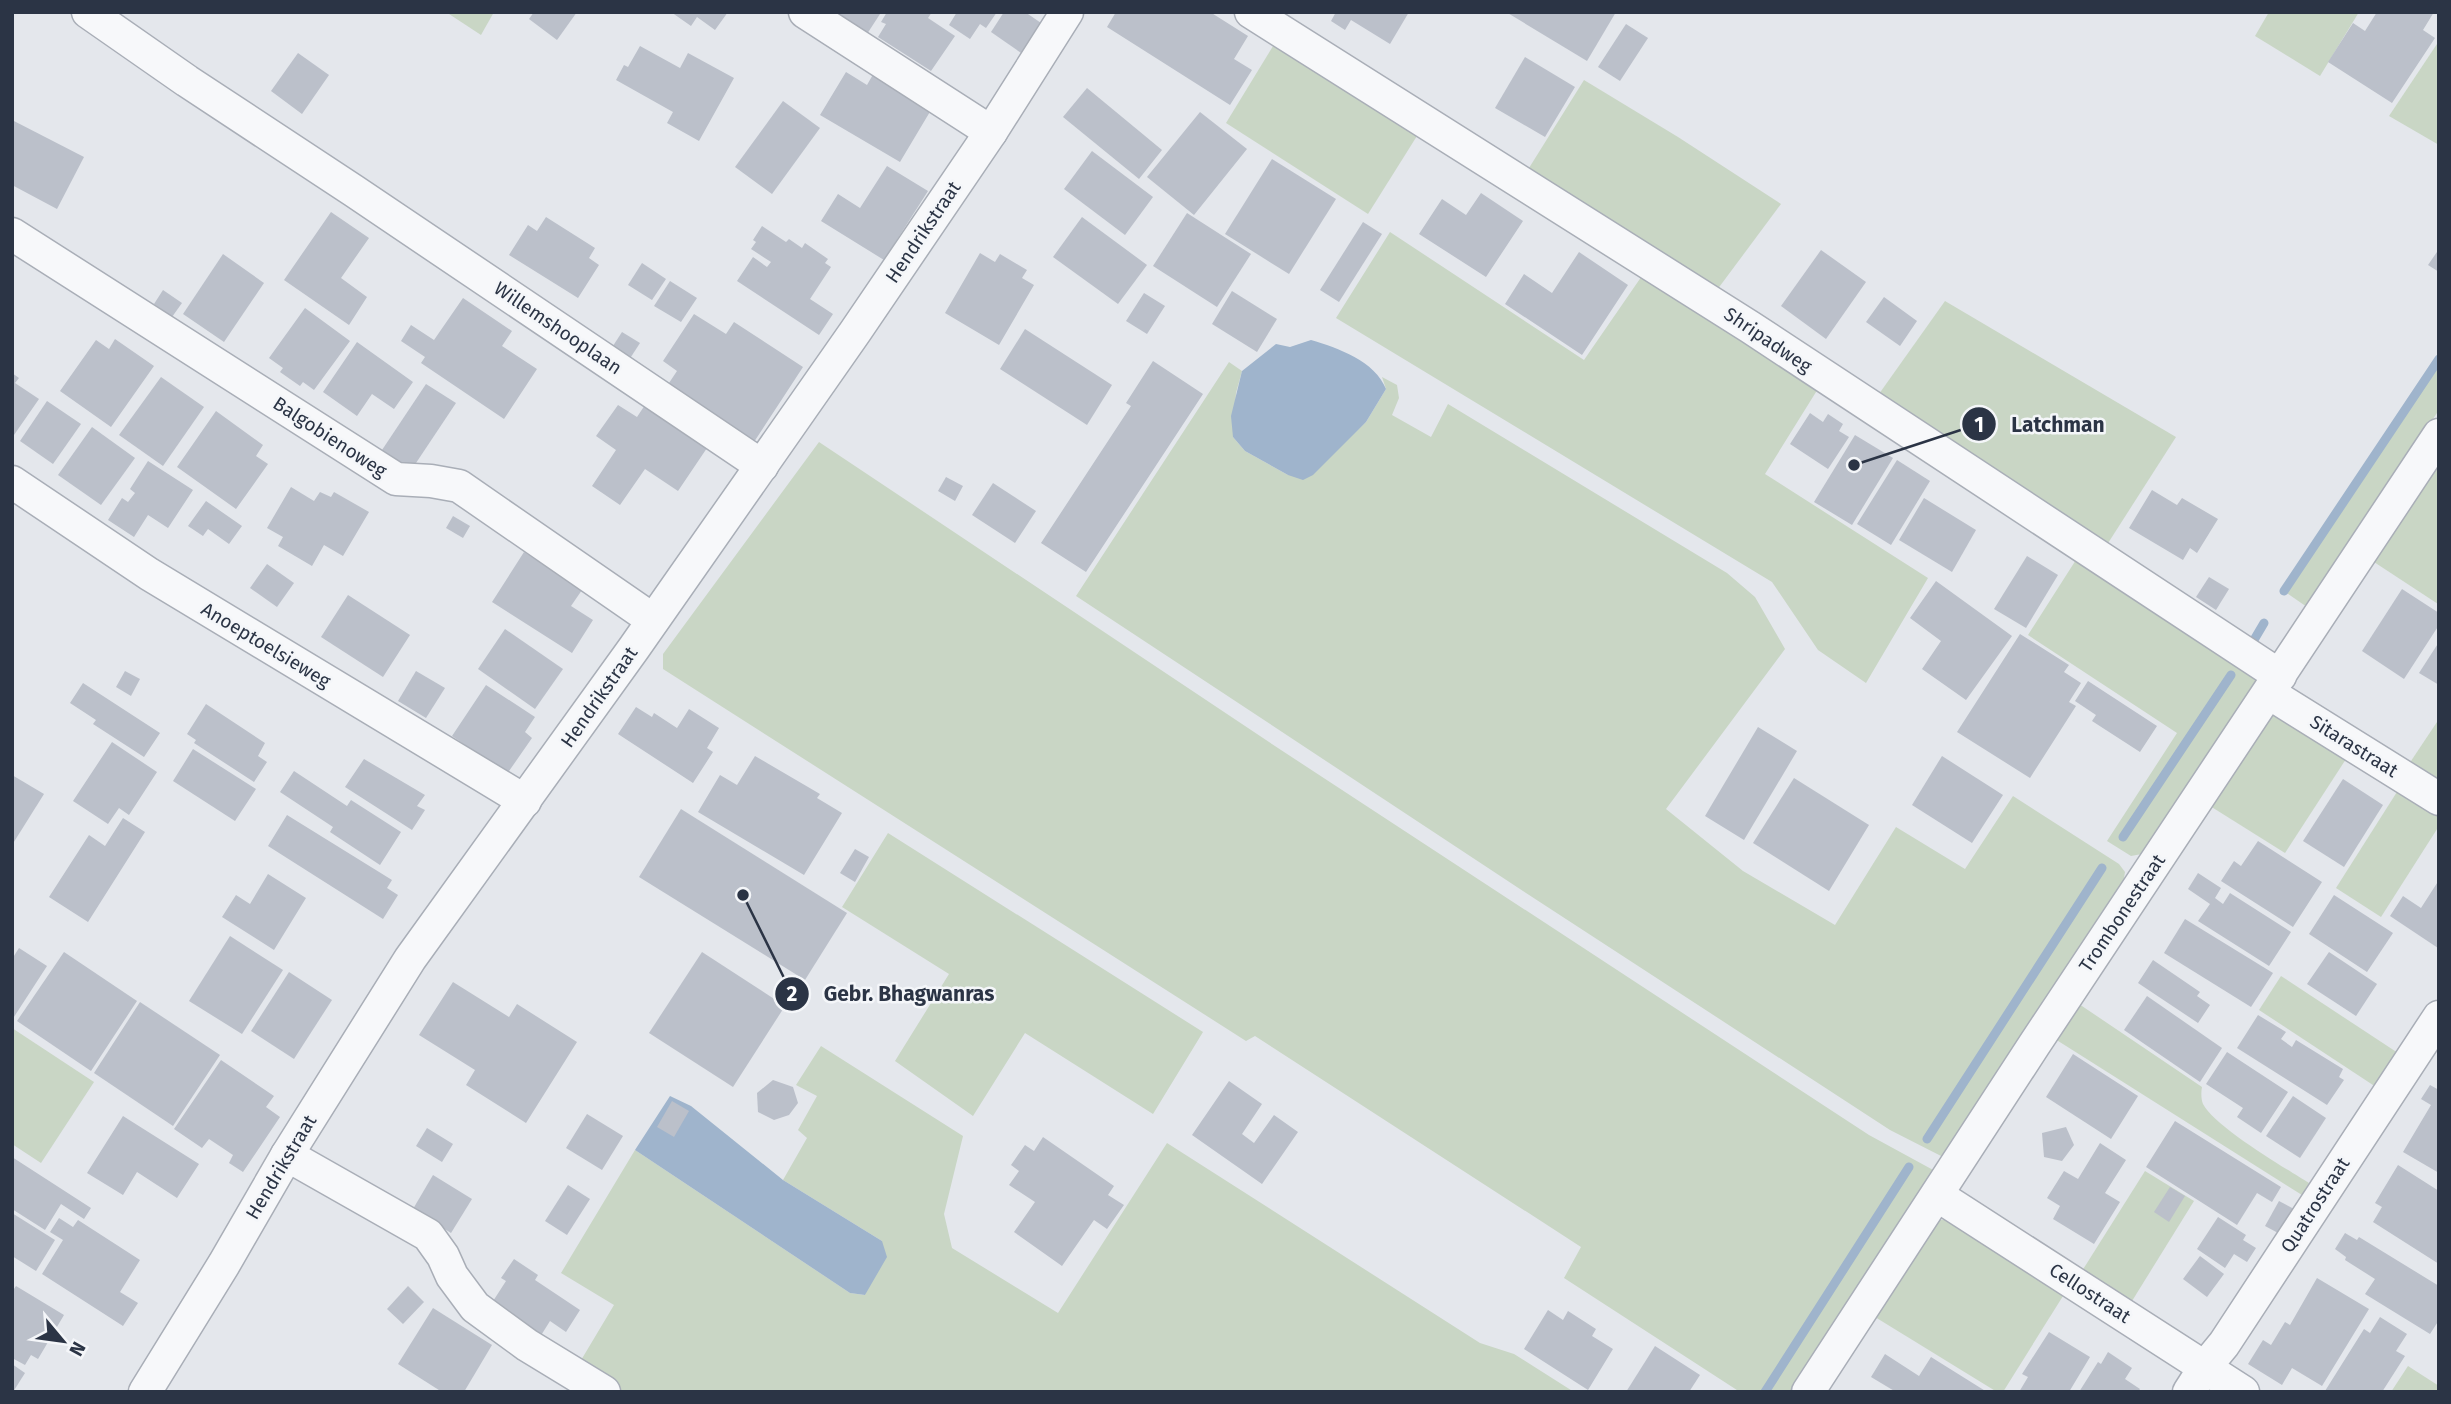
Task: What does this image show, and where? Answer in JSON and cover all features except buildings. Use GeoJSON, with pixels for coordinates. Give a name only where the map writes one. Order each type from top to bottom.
{"type":"FeatureCollection","features":[{"type":"Feature","properties":{"kind":"street","name":"Willemshooplaan"},"geometry":{"type":"LineString","coordinates":[[88,12],[187,82],[354,191],[762,466]]}},
{"type":"Feature","properties":{"kind":"street"},"geometry":{"type":"LineString","coordinates":[[805,12],[990,132]]}},
{"type":"Feature","properties":{"kind":"street","name":"Shripadweg"},"geometry":{"type":"LineString","coordinates":[[1251,12],[1750,327],[2274,684]]}},
{"type":"Feature","properties":{"kind":"street","name":"Hendrikstraat"},"geometry":{"type":"LineString","coordinates":[[145,1392],[287,1155],[410,959],[762,466],[990,132],[1059,15]]}},
{"type":"Feature","properties":{"kind":"street","name":"Balgobienoweg"},"geometry":{"type":"LineString","coordinates":[[12,234],[396,479],[459,486],[653,620]]}},
{"type":"Feature","properties":{"kind":"street","name":"Trombonestraat"},"geometry":{"type":"LineString","coordinates":[[1808,1392],[2034,1045],[2439,435]]}},
{"type":"Feature","properties":{"kind":"street","name":"Anoeptoelsieweg"},"geometry":{"type":"LineString","coordinates":[[12,482],[149,574],[525,801]]}},
{"type":"Feature","properties":{"kind":"street","name":"Sitarastraat"},"geometry":{"type":"LineString","coordinates":[[2274,684],[2439,799]]}},
{"type":"Feature","properties":{"kind":"street","name":"Quatrostraat"},"geometry":{"type":"LineString","coordinates":[[2197,1379],[2224,1343],[2439,1017]]}},
{"type":"Feature","properties":{"kind":"street"},"geometry":{"type":"LineString","coordinates":[[287,1155],[428,1235],[443,1256],[452,1276],[475,1307],[527,1345],[604,1392]]}},
{"type":"Feature","properties":{"kind":"street","name":"Cellostraat"},"geometry":{"type":"LineString","coordinates":[[1937,1195],[2197,1379],[2243,1392]]}},
{"type":"Feature","properties":{"kind":"green space"},"geometry":{"type":"Polygon","coordinates":[[[446,12],[494,12],[481,35],[446,12]]]}},
{"type":"Feature","properties":{"kind":"green space"},"geometry":{"type":"Polygon","coordinates":[[[2269,12],[2359,12],[2320,76],[2255,36],[2269,12]]]}},
{"type":"Feature","properties":{"kind":"green space"},"geometry":{"type":"Polygon","coordinates":[[[1278,38],[1422,128],[1368,214],[1226,123],[1278,38]]]}},
{"type":"Feature","properties":{"kind":"green space"},"geometry":{"type":"Polygon","coordinates":[[[2439,41],[2439,145],[2389,116],[2439,41]]]}},
{"type":"Feature","properties":{"kind":"green space"},"geometry":{"type":"Polygon","coordinates":[[[1584,80],[1781,204],[1714,294],[1524,176],[1584,80]]]}},
{"type":"Feature","properties":{"kind":"green space"},"geometry":{"type":"Polygon","coordinates":[[[1390,232],[1584,360],[1646,270],[1821,384],[1765,474],[1928,578],[1866,683],[1818,650],[1772,582],[1336,318],[1390,232]]]}},
{"type":"Feature","properties":{"kind":"green space"},"geometry":{"type":"Polygon","coordinates":[[[1945,301],[2176,437],[2103,551],[1874,401],[1945,301]]]}},
{"type":"Feature","properties":{"kind":"green space"},"geometry":{"type":"Polygon","coordinates":[[[2439,359],[2439,410],[2307,607],[2284,591],[2439,359]]]}},
{"type":"Feature","properties":{"kind":"green space"},"geometry":{"type":"Polygon","coordinates":[[[1229,362],[1242,371],[1236,393],[1233,437],[1245,451],[1288,475],[1352,435],[1366,422],[1386,389],[1382,377],[1397,385],[1399,398],[1392,415],[1431,437],[1448,404],[1727,573],[1755,597],[1785,649],[1666,809],[1743,871],[1835,925],[1896,827],[1965,869],[2013,796],[2119,864],[2125,872],[2123,884],[1945,1158],[1890,1130],[1076,596],[1229,362]]]}},
{"type":"Feature","properties":{"kind":"green space"},"geometry":{"type":"Polygon","coordinates":[[[819,442],[1281,750],[1869,1135],[1935,1171],[1794,1392],[1740,1392],[1564,1278],[1581,1247],[1255,1036],[1246,1041],[663,669],[663,654],[819,442]]]}},
{"type":"Feature","properties":{"kind":"green space"},"geometry":{"type":"Polygon","coordinates":[[[2439,462],[2439,603],[2438,604],[2374,562],[2439,462]]]}},
{"type":"Feature","properties":{"kind":"green space"},"geometry":{"type":"Polygon","coordinates":[[[2081,552],[2246,667],[2256,681],[2147,853],[2131,856],[2107,841],[2177,733],[2028,635],[2081,552]]]}},
{"type":"Feature","properties":{"kind":"green space"},"geometry":{"type":"Polygon","coordinates":[[[2277,713],[2348,756],[2285,853],[2210,806],[2269,719],[2277,713]]]}},
{"type":"Feature","properties":{"kind":"green space"},"geometry":{"type":"Polygon","coordinates":[[[2439,719],[2439,787],[2407,767],[2439,719]]]}},
{"type":"Feature","properties":{"kind":"green space"},"geometry":{"type":"Polygon","coordinates":[[[2402,784],[2439,808],[2439,826],[2381,917],[2336,888],[2402,784]]]}},
{"type":"Feature","properties":{"kind":"green space"},"geometry":{"type":"Polygon","coordinates":[[[888,833],[1203,1032],[1153,1114],[1025,1033],[973,1116],[895,1061],[949,974],[842,907],[888,833]]]}},
{"type":"Feature","properties":{"kind":"green space"},"geometry":{"type":"Polygon","coordinates":[[[2281,976],[2398,1053],[2376,1087],[2259,1010],[2281,976]]]}},
{"type":"Feature","properties":{"kind":"green space"},"geometry":{"type":"Polygon","coordinates":[[[2079,1004],[2202,1087],[2203,1104],[2221,1124],[2309,1183],[2302,1195],[2055,1039],[2079,1004]]]}},
{"type":"Feature","properties":{"kind":"green space"},"geometry":{"type":"Polygon","coordinates":[[[12,1028],[94,1082],[41,1163],[12,1144],[12,1028]]]}},
{"type":"Feature","properties":{"kind":"green space"},"geometry":{"type":"Polygon","coordinates":[[[821,1046],[963,1136],[944,1214],[952,1248],[1058,1313],[1167,1143],[1480,1343],[1514,1354],[1574,1392],[586,1392],[568,1382],[614,1305],[561,1273],[635,1150],[850,1293],[865,1295],[882,1241],[783,1180],[807,1138],[798,1130],[817,1096],[796,1085],[821,1046]]]}},
{"type":"Feature","properties":{"kind":"green space"},"geometry":{"type":"Polygon","coordinates":[[[2145,1171],[2194,1201],[2132,1301],[2082,1271],[2145,1171]]]}},
{"type":"Feature","properties":{"kind":"green space"},"geometry":{"type":"Polygon","coordinates":[[[1950,1219],[2068,1288],[2003,1392],[1997,1392],[1875,1317],[1931,1230],[1940,1220],[1950,1219]]]}},
{"type":"Feature","properties":{"kind":"green space"},"geometry":{"type":"Polygon","coordinates":[[[2408,1366],[2439,1386],[2439,1392],[2391,1392],[2408,1366]]]}},
{"type":"Feature","properties":{"kind":"water"},"geometry":{"type":"Polygon","coordinates":[[[1311,340],[1333,347],[1365,363],[1381,379],[1386,389],[1366,422],[1313,475],[1303,480],[1288,475],[1245,451],[1233,437],[1231,416],[1242,371],[1276,344],[1290,347],[1311,340]]]}},
{"type":"Feature","properties":{"kind":"water"},"geometry":{"type":"Polygon","coordinates":[[[670,1096],[691,1106],[783,1180],[882,1241],[887,1257],[865,1295],[850,1293],[635,1150],[670,1096]]]}},
{"type":"Feature","properties":{"kind":"waterway"},"geometry":{"type":"LineString","coordinates":[[2284,591],[2439,359]]}},
{"type":"Feature","properties":{"kind":"waterway"},"geometry":{"type":"LineString","coordinates":[[2251,645],[2264,623]]}},
{"type":"Feature","properties":{"kind":"waterway"},"geometry":{"type":"LineString","coordinates":[[2123,837],[2231,675]]}},
{"type":"Feature","properties":{"kind":"waterway"},"geometry":{"type":"LineString","coordinates":[[1927,1139],[2102,868]]}},
{"type":"Feature","properties":{"kind":"waterway"},"geometry":{"type":"LineString","coordinates":[[1765,1392],[1909,1167]]}},
{"type":"Feature","properties":{"kind":"place","name":"Latchman"},"geometry":{"type":"Point","coordinates":[1854,465]}},
{"type":"Feature","properties":{"kind":"place","name":"Gebr. Bhagwanras"},"geometry":{"type":"Point","coordinates":[743,895]}}]}
